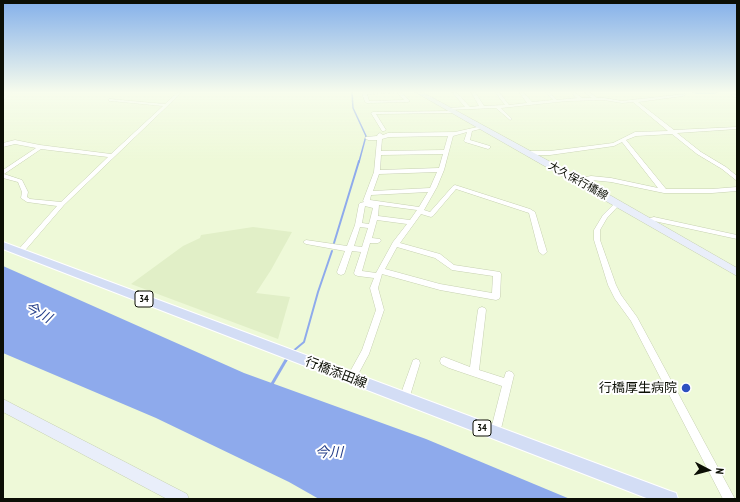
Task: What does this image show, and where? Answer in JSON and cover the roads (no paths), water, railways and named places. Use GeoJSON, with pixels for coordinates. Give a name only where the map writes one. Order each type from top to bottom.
{"type":"FeatureCollection","features":[{"type":"Feature","properties":{"kind":"main road","name":"大久保行橋線"},"geometry":{"type":"LineString","coordinates":[[460,115],[618,203],[737,272]]}},
{"type":"Feature","properties":{"kind":"main road","name":"行橋添田線"},"geometry":{"type":"LineString","coordinates":[[3,245],[351,379],[670,499]]}},
{"type":"Feature","properties":{"kind":"main road"},"geometry":{"type":"LineString","coordinates":[[3,405],[182,499]]}},
{"type":"Feature","properties":{"kind":"street"},"geometry":{"type":"LineString","coordinates":[[20,252],[62,204],[155,115]]}},
{"type":"Feature","properties":{"kind":"street"},"geometry":{"type":"LineString","coordinates":[[375,115],[383,129],[380,130],[377,172],[366,201],[420,210],[430,215],[455,187],[532,212],[543,252]]}},
{"type":"Feature","properties":{"kind":"street"},"geometry":{"type":"LineString","coordinates":[[506,115],[510,119]]}},
{"type":"Feature","properties":{"kind":"street"},"geometry":{"type":"LineString","coordinates":[[653,115],[672,133],[706,158],[724,168],[737,179]]}},
{"type":"Feature","properties":{"kind":"street"},"geometry":{"type":"LineString","coordinates":[[368,138],[380,138],[388,135],[451,134],[482,127]]}},
{"type":"Feature","properties":{"kind":"street"},"geometry":{"type":"LineString","coordinates":[[529,153],[550,153],[614,144],[635,134],[737,128]]}},
{"type":"Feature","properties":{"kind":"street"},"geometry":{"type":"LineString","coordinates":[[470,130],[467,141],[488,147]]}},
{"type":"Feature","properties":{"kind":"street"},"geometry":{"type":"LineString","coordinates":[[351,379],[366,351],[380,310],[374,288],[379,274],[395,244],[420,210],[432,190],[441,170],[451,134]]}},
{"type":"Feature","properties":{"kind":"street"},"geometry":{"type":"LineString","coordinates":[[623,140],[664,191]]}},
{"type":"Feature","properties":{"kind":"street"},"geometry":{"type":"LineString","coordinates":[[3,145],[15,142],[40,147],[113,156]]}},
{"type":"Feature","properties":{"kind":"street"},"geometry":{"type":"LineString","coordinates":[[3,173],[40,147]]}},
{"type":"Feature","properties":{"kind":"street"},"geometry":{"type":"LineString","coordinates":[[378,153],[446,152]]}},
{"type":"Feature","properties":{"kind":"street"},"geometry":{"type":"LineString","coordinates":[[377,172],[441,170]]}},
{"type":"Feature","properties":{"kind":"street"},"geometry":{"type":"LineString","coordinates":[[3,176],[20,181],[25,192],[24,198],[29,201],[62,204]]}},
{"type":"Feature","properties":{"kind":"street"},"geometry":{"type":"LineString","coordinates":[[577,180],[591,178],[611,180],[664,191],[712,191],[737,189]]}},
{"type":"Feature","properties":{"kind":"street"},"geometry":{"type":"LineString","coordinates":[[370,192],[432,190]]}},
{"type":"Feature","properties":{"kind":"street"},"geometry":{"type":"LineString","coordinates":[[618,203],[605,217],[597,230],[597,240],[612,285],[618,297],[634,319],[730,499]]}},
{"type":"Feature","properties":{"kind":"street"},"geometry":{"type":"LineString","coordinates":[[341,272],[358,225],[362,204],[377,206],[358,273],[379,274],[440,287],[496,296],[497,274],[452,267],[436,256],[395,244]]}},
{"type":"Feature","properties":{"kind":"street"},"geometry":{"type":"LineString","coordinates":[[374,218],[411,222]]}},
{"type":"Feature","properties":{"kind":"street"},"geometry":{"type":"LineString","coordinates":[[648,221],[654,219],[737,237]]}},
{"type":"Feature","properties":{"kind":"street"},"geometry":{"type":"LineString","coordinates":[[358,225],[372,226]]}},
{"type":"Feature","properties":{"kind":"street"},"geometry":{"type":"LineString","coordinates":[[368,240],[378,241]]}},
{"type":"Feature","properties":{"kind":"street"},"geometry":{"type":"LineString","coordinates":[[306,242],[365,250]]}},
{"type":"Feature","properties":{"kind":"street"},"geometry":{"type":"LineString","coordinates":[[474,373],[482,310]]}},
{"type":"Feature","properties":{"kind":"street"},"geometry":{"type":"LineString","coordinates":[[444,361],[474,373],[508,380],[495,433]]}},
{"type":"Feature","properties":{"kind":"street"},"geometry":{"type":"LineString","coordinates":[[404,399],[416,363]]}},
{"type":"Feature","properties":{"kind":"water","name":"今川"},"geometry":{"type":"Polygon","coordinates":[[[3,266],[244,373],[426,439],[570,499],[319,499],[289,482],[156,418],[3,353],[3,266]]]}},
{"type":"Feature","properties":{"kind":"waterway"},"geometry":{"type":"LineString","coordinates":[[356,115],[366,136],[359,162]]}},
{"type":"Feature","properties":{"kind":"waterway"},"geometry":{"type":"LineString","coordinates":[[334,243],[359,161]]}},
{"type":"Feature","properties":{"kind":"waterway"},"geometry":{"type":"LineString","coordinates":[[292,352],[304,342],[318,292],[332,251]]}},
{"type":"Feature","properties":{"kind":"waterway"},"geometry":{"type":"LineString","coordinates":[[286,361],[288,357]]}},
{"type":"Feature","properties":{"kind":"waterway"},"geometry":{"type":"LineString","coordinates":[[272,384],[286,360]]}},
{"type":"Feature","properties":{"kind":"place","name":"行橋厚生病院"},"geometry":{"type":"Point","coordinates":[686,388]}}]}
